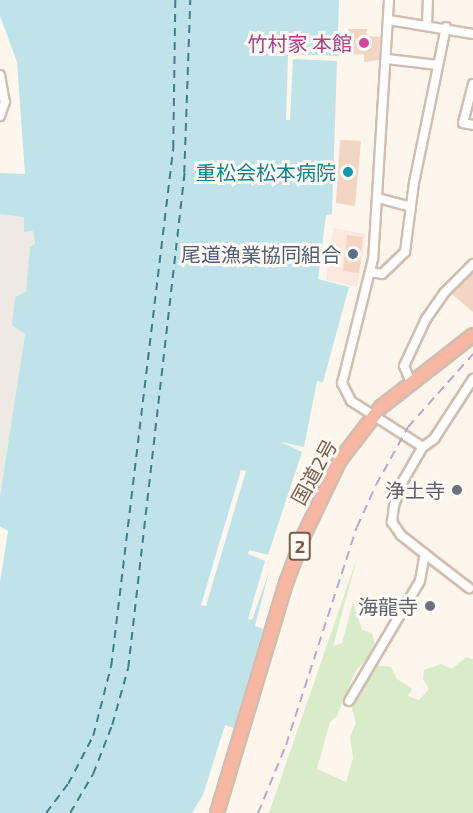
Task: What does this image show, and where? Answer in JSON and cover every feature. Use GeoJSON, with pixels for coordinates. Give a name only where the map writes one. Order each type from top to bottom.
{"type":"FeatureCollection","features":[{"type":"Feature","properties":{"kind":"highway","name":"国道2号"},"geometry":{"type":"LineString","coordinates":[[217,813],[304,535],[340,460],[371,416],[473,335]]}},
{"type":"Feature","properties":{"kind":"street"},"geometry":{"type":"LineString","coordinates":[[389,0],[378,198],[370,272],[342,383],[351,401],[371,416],[423,447]]}},
{"type":"Feature","properties":{"kind":"street"},"geometry":{"type":"LineString","coordinates":[[428,0],[428,25]]}},
{"type":"Feature","properties":{"kind":"street"},"geometry":{"type":"LineString","coordinates":[[389,20],[446,27],[473,34]]}},
{"type":"Feature","properties":{"kind":"street"},"geometry":{"type":"LineString","coordinates":[[370,272],[382,274],[405,252],[411,207],[446,27]]}},
{"type":"Feature","properties":{"kind":"street"},"geometry":{"type":"LineString","coordinates":[[387,59],[438,65]]}},
{"type":"Feature","properties":{"kind":"street"},"geometry":{"type":"LineString","coordinates":[[0,75],[5,102],[0,116]]}},
{"type":"Feature","properties":{"kind":"street"},"geometry":{"type":"LineString","coordinates":[[473,84],[463,123],[473,125]]}},
{"type":"Feature","properties":{"kind":"street"},"geometry":{"type":"LineString","coordinates":[[378,198],[411,207]]}},
{"type":"Feature","properties":{"kind":"street"},"geometry":{"type":"LineString","coordinates":[[411,383],[404,366],[426,319],[444,293],[473,264]]}},
{"type":"Feature","properties":{"kind":"street"},"geometry":{"type":"LineString","coordinates":[[469,588],[401,535],[392,522],[403,481],[423,447],[434,439],[473,379]]}},
{"type":"Feature","properties":{"kind":"street"},"geometry":{"type":"LineString","coordinates":[[349,701],[420,581],[425,554]]}},
{"type":"Feature","properties":{"kind":"shaded area"},"geometry":{"type":"Polygon","coordinates":[[[0,214],[24,216],[24,232],[33,231],[35,245],[30,247],[25,334],[0,496],[0,214]]]}},
{"type":"Feature","properties":{"kind":"shaded area"},"geometry":{"type":"Polygon","coordinates":[[[333,228],[366,234],[357,287],[326,280],[333,228]]]}},
{"type":"Feature","properties":{"kind":"green space"},"geometry":{"type":"Polygon","coordinates":[[[358,555],[333,646],[342,643],[353,602],[362,630],[372,633],[376,648],[355,672],[337,716],[330,722],[317,769],[346,782],[353,758],[350,737],[356,723],[352,709],[361,683],[374,665],[391,667],[397,679],[412,689],[408,696],[419,700],[429,689],[423,679],[424,670],[441,664],[452,669],[466,657],[473,659],[473,813],[269,813],[358,555]]]}},
{"type":"Feature","properties":{"kind":"water"},"geometry":{"type":"Polygon","coordinates":[[[0,0],[339,0],[332,214],[326,215],[318,279],[349,287],[323,382],[317,381],[304,447],[281,442],[302,452],[268,555],[249,550],[248,554],[265,561],[248,619],[252,620],[269,572],[255,626],[263,629],[234,728],[225,725],[203,795],[192,813],[0,813],[0,582],[8,531],[0,526],[0,496],[25,334],[12,325],[15,297],[26,292],[30,247],[35,244],[33,231],[24,232],[24,217],[0,214],[0,173],[25,174],[17,62],[0,16],[0,0]]]}},
{"type":"Feature","properties":{"kind":"pier"},"geometry":{"type":"Polygon","coordinates":[[[288,54],[337,56],[337,61],[293,59],[290,120],[286,120],[288,54]]]}},
{"type":"Feature","properties":{"kind":"pier"},"geometry":{"type":"Polygon","coordinates":[[[241,470],[246,471],[206,606],[201,605],[241,470]]]}},
{"type":"Feature","properties":{"kind":"building","name":"竹村家 本館"},"geometry":{"type":"Polygon","coordinates":[[[348,29],[367,29],[366,36],[380,37],[379,60],[364,62],[364,54],[347,55],[348,29]]]}},
{"type":"Feature","properties":{"kind":"building","name":"重松会松本病院"},"geometry":{"type":"Polygon","coordinates":[[[340,140],[361,141],[355,206],[336,203],[340,140]]]}},
{"type":"Feature","properties":{"kind":"building","name":"尾道漁業協同組合"},"geometry":{"type":"Polygon","coordinates":[[[347,235],[363,237],[359,273],[343,271],[347,235]]]}},
{"type":"Feature","properties":{"kind":"building"},"geometry":{"type":"Polygon","coordinates":[[[473,273],[473,312],[452,294],[473,273]]]}},
{"type":"Feature","properties":{"kind":"ferry route"},"geometry":{"type":"LineString","coordinates":[[46,813],[68,784],[93,736],[111,666],[173,148],[175,0]]}},
{"type":"Feature","properties":{"kind":"ferry route"},"geometry":{"type":"LineString","coordinates":[[70,813],[93,774],[112,725],[128,668],[184,173],[190,0]]}},
{"type":"Feature","properties":{"kind":"railway"},"geometry":{"type":"LineString","coordinates":[[258,813],[286,745],[357,527],[376,485],[408,427],[473,354]]}},
{"type":"Feature","properties":{"kind":"place","name":"竹村家 本館"},"geometry":{"type":"Point","coordinates":[364,43]}},
{"type":"Feature","properties":{"kind":"place","name":"重松会松本病院"},"geometry":{"type":"Point","coordinates":[348,172]}},
{"type":"Feature","properties":{"kind":"place","name":"尾道漁業協同組合"},"geometry":{"type":"Point","coordinates":[353,254]}},
{"type":"Feature","properties":{"kind":"place","name":"浄土寺"},"geometry":{"type":"Point","coordinates":[457,490]}},
{"type":"Feature","properties":{"kind":"place","name":"海龍寺"},"geometry":{"type":"Point","coordinates":[430,606]}}]}
